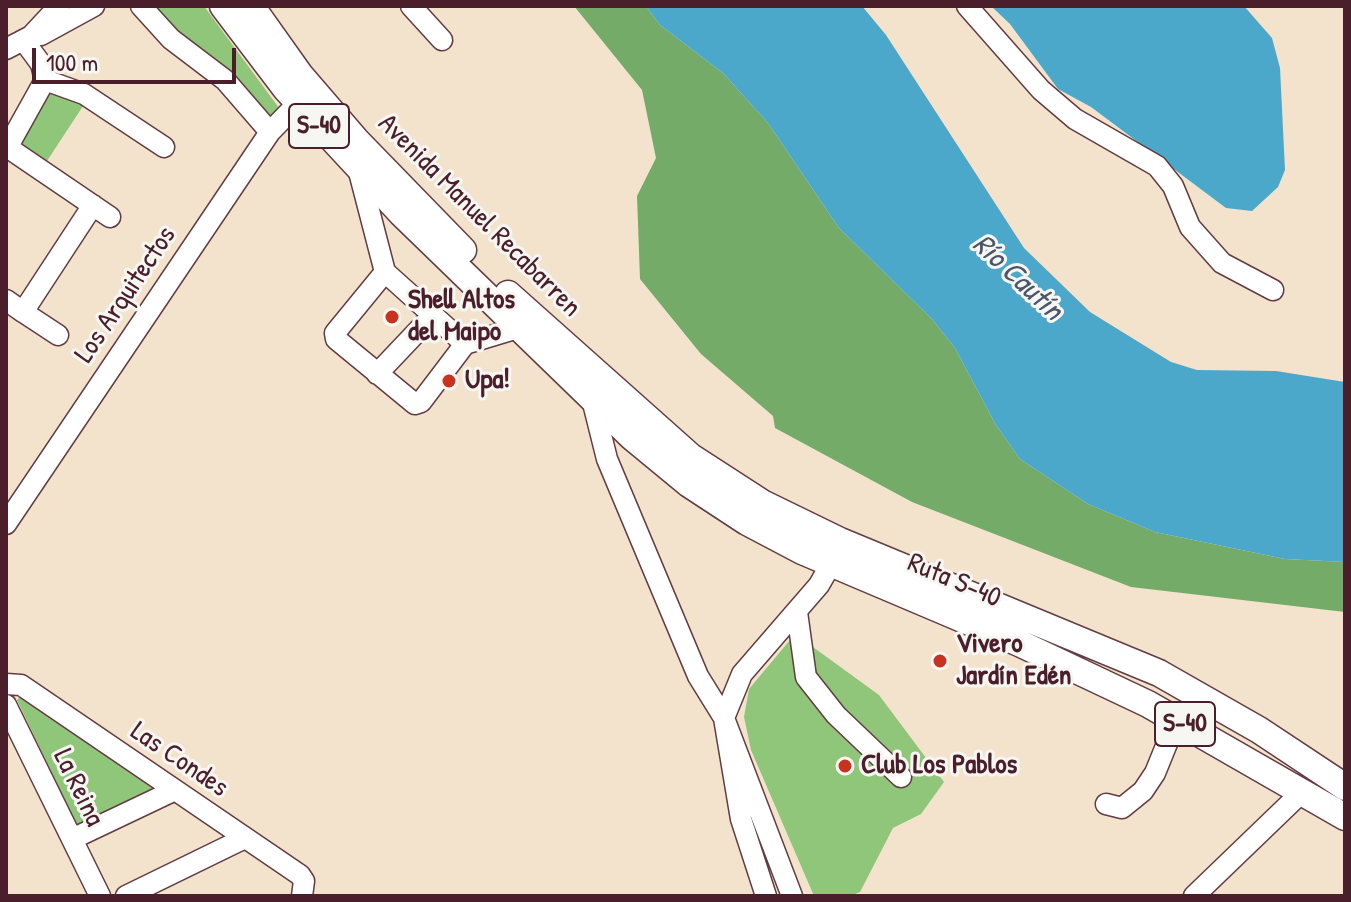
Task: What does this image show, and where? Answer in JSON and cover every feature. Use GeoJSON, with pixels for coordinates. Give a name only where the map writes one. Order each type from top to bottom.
{"type":"FeatureCollection","features":[{"type":"Feature","properties":{"kind":"main road","name":"Avenida Manuel Recabarren"},"geometry":{"type":"LineString","coordinates":[[223,6],[298,103],[358,168],[592,399],[639,429]]}},
{"type":"Feature","properties":{"kind":"main road","name":"Avenida Manuel Recabarren"},"geometry":{"type":"LineString","coordinates":[[251,6],[300,75],[356,140],[639,429]]}},
{"type":"Feature","properties":{"kind":"main road","name":"Ruta S-40"},"geometry":{"type":"LineString","coordinates":[[639,429],[788,517],[836,552],[1177,719],[1345,817]]}},
{"type":"Feature","properties":{"kind":"main road","name":"Ruta S-40"},"geometry":{"type":"LineString","coordinates":[[836,552],[1159,673],[1259,730],[1345,787]]}},
{"type":"Feature","properties":{"kind":"street"},"geometry":{"type":"LineString","coordinates":[[20,42],[59,6]]}},
{"type":"Feature","properties":{"kind":"street"},"geometry":{"type":"LineString","coordinates":[[20,42],[41,35],[94,6]]}},
{"type":"Feature","properties":{"kind":"street"},"geometry":{"type":"LineString","coordinates":[[141,6],[171,39],[225,80],[270,132]]}},
{"type":"Feature","properties":{"kind":"street"},"geometry":{"type":"LineString","coordinates":[[411,6],[442,40]]}},
{"type":"Feature","properties":{"kind":"street"},"geometry":{"type":"LineString","coordinates":[[967,6],[1041,90],[1075,119],[1157,166],[1173,186],[1190,227],[1222,263],[1273,290]]}},
{"type":"Feature","properties":{"kind":"street"},"geometry":{"type":"LineString","coordinates":[[20,42],[43,72],[84,94],[164,147]]}},
{"type":"Feature","properties":{"kind":"street"},"geometry":{"type":"LineString","coordinates":[[23,312],[102,211],[7,148],[43,72]]}},
{"type":"Feature","properties":{"kind":"street","name":"Los Arquitectos"},"geometry":{"type":"LineString","coordinates":[[6,524],[270,132],[298,103]]}},
{"type":"Feature","properties":{"kind":"street"},"geometry":{"type":"LineString","coordinates":[[358,168],[385,272],[465,344]]}},
{"type":"Feature","properties":{"kind":"street"},"geometry":{"type":"LineString","coordinates":[[385,272],[335,336],[415,404],[421,402],[465,344],[518,328]]}},
{"type":"Feature","properties":{"kind":"street"},"geometry":{"type":"LineString","coordinates":[[6,300],[58,335]]}},
{"type":"Feature","properties":{"kind":"street"},"geometry":{"type":"LineString","coordinates":[[377,374],[432,316]]}},
{"type":"Feature","properties":{"kind":"street"},"geometry":{"type":"LineString","coordinates":[[592,399],[607,459],[698,676],[724,718],[792,896]]}},
{"type":"Feature","properties":{"kind":"street"},"geometry":{"type":"LineString","coordinates":[[607,459],[617,443],[639,429]]}},
{"type":"Feature","properties":{"kind":"street"},"geometry":{"type":"LineString","coordinates":[[766,896],[741,819],[724,718],[742,674],[819,585],[836,552]]}},
{"type":"Feature","properties":{"kind":"street"},"geometry":{"type":"LineString","coordinates":[[797,612],[806,677],[836,715],[901,777]]}},
{"type":"Feature","properties":{"kind":"street"},"geometry":{"type":"LineString","coordinates":[[698,676],[742,674]]}},
{"type":"Feature","properties":{"kind":"street","name":"Las Condes"},"geometry":{"type":"LineString","coordinates":[[6,684],[21,685],[300,875],[304,881],[302,896]]}},
{"type":"Feature","properties":{"kind":"street","name":"La Reina"},"geometry":{"type":"LineString","coordinates":[[6,705],[100,896]]}},
{"type":"Feature","properties":{"kind":"street"},"geometry":{"type":"LineString","coordinates":[[1106,804],[1122,808],[1143,791],[1155,773],[1177,719]]}},
{"type":"Feature","properties":{"kind":"street"},"geometry":{"type":"LineString","coordinates":[[72,839],[173,791]]}},
{"type":"Feature","properties":{"kind":"street"},"geometry":{"type":"LineString","coordinates":[[1194,896],[1303,791]]}},
{"type":"Feature","properties":{"kind":"street"},"geometry":{"type":"LineString","coordinates":[[126,896],[245,838]]}},
{"type":"Feature","properties":{"kind":"green space"},"geometry":{"type":"Polygon","coordinates":[[[151,6],[204,6],[282,112],[270,119],[217,61],[171,27],[151,6]]]}},
{"type":"Feature","properties":{"kind":"green space"},"geometry":{"type":"Polygon","coordinates":[[[574,6],[646,6],[660,25],[723,73],[768,123],[839,228],[932,319],[955,348],[996,425],[1020,459],[1088,504],[1155,532],[1285,559],[1345,562],[1345,612],[1131,587],[912,502],[775,428],[773,416],[701,354],[640,279],[637,196],[656,158],[642,90],[574,6]]]}},
{"type":"Feature","properties":{"kind":"green space"},"geometry":{"type":"Polygon","coordinates":[[[48,87],[87,100],[43,167],[20,152],[22,130],[48,87]]]}},
{"type":"Feature","properties":{"kind":"green space","name":"Club Los Pablos"},"geometry":{"type":"Polygon","coordinates":[[[795,634],[879,695],[944,782],[921,814],[893,828],[860,892],[850,896],[814,896],[751,750],[744,717],[749,689],[795,634]]]}},
{"type":"Feature","properties":{"kind":"green space"},"geometry":{"type":"Polygon","coordinates":[[[20,697],[158,789],[78,828],[17,700],[20,697]]]}},
{"type":"Feature","properties":{"kind":"water","name":"Río Cautín"},"geometry":{"type":"Polygon","coordinates":[[[646,6],[862,6],[886,35],[1024,248],[1090,312],[1171,362],[1197,370],[1276,371],[1345,382],[1345,562],[1285,559],[1155,532],[1088,504],[1020,459],[996,425],[955,348],[932,319],[839,228],[768,123],[723,73],[660,25],[646,6]]]}},
{"type":"Feature","properties":{"kind":"water"},"geometry":{"type":"Polygon","coordinates":[[[991,6],[1244,6],[1272,38],[1280,68],[1285,170],[1278,187],[1252,211],[1226,208],[1091,107],[1058,89],[1010,24],[991,6]]]}},
{"type":"Feature","properties":{"kind":"place","name":"Shell Altos del Maipo"},"geometry":{"type":"Point","coordinates":[392,317]}},
{"type":"Feature","properties":{"kind":"place","name":"Upa!"},"geometry":{"type":"Point","coordinates":[449,381]}},
{"type":"Feature","properties":{"kind":"place","name":"Vivero Jardín Edén"},"geometry":{"type":"Point","coordinates":[940,661]}},
{"type":"Feature","properties":{"kind":"place","name":"Club Los Pablos"},"geometry":{"type":"Point","coordinates":[845,766]}}]}
